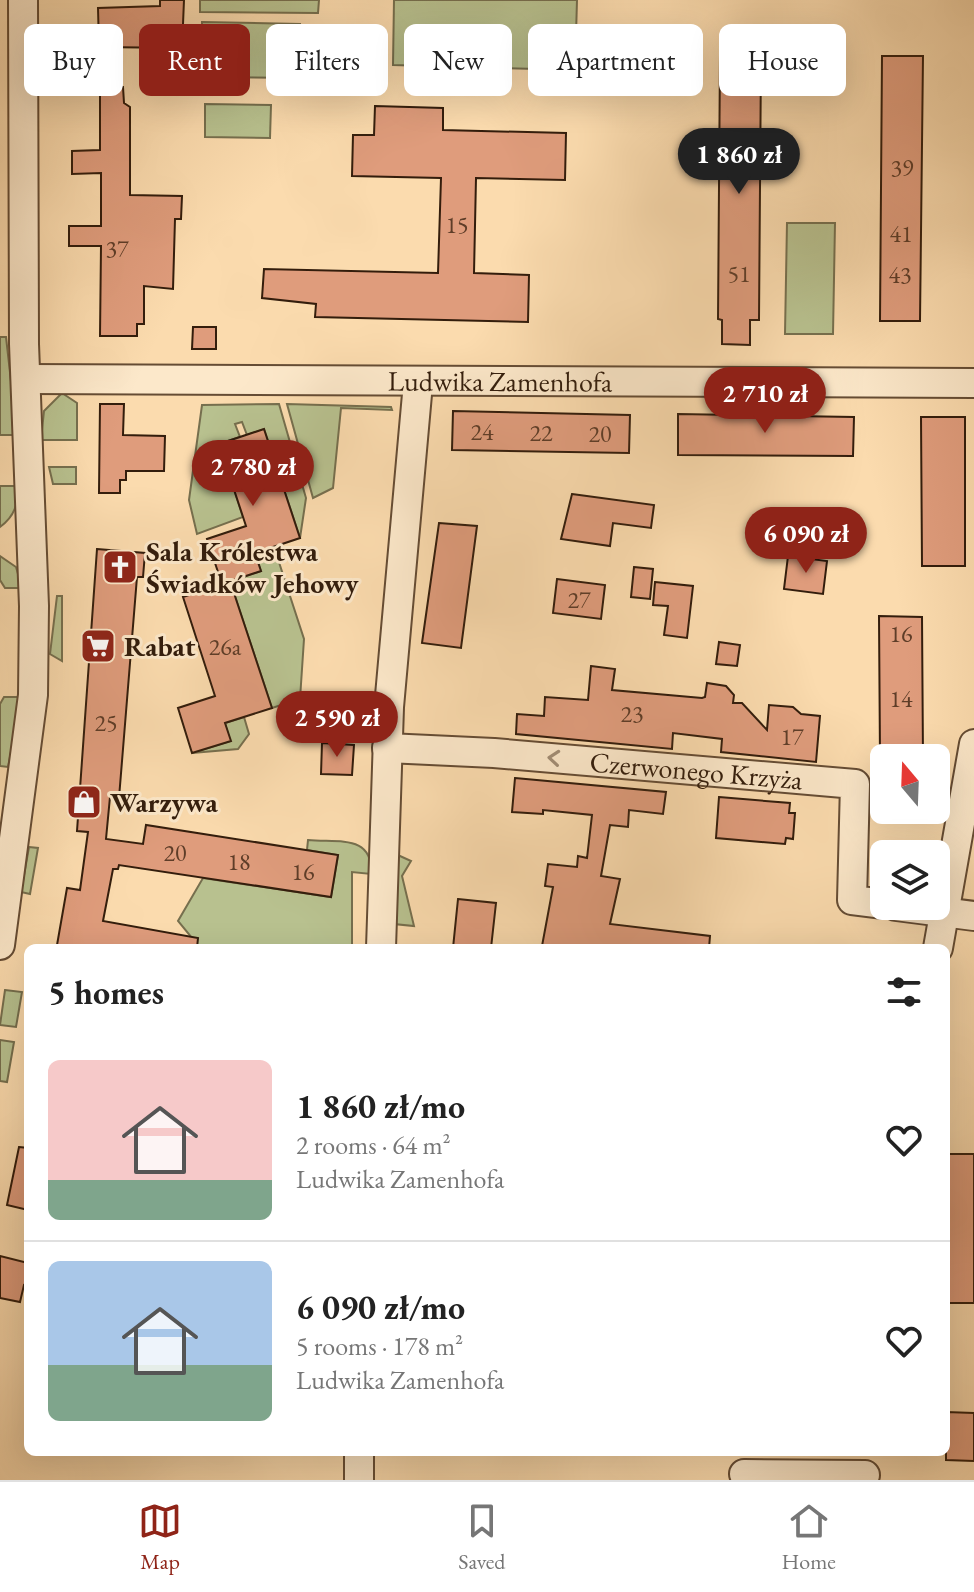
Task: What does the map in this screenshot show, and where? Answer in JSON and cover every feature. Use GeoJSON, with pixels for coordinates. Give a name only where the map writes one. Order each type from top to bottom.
{"type":"FeatureCollection","features":[{"type":"Feature","properties":{"kind":"street"},"geometry":{"type":"LineString","coordinates":[[0,945],[33,695],[34,606],[24,330],[23,0]]}},
{"type":"Feature","properties":{"kind":"street","name":"Ludwika Zamenhofa"},"geometry":{"type":"LineString","coordinates":[[28,379],[974,383]]}},
{"type":"Feature","properties":{"kind":"street"},"geometry":{"type":"LineString","coordinates":[[381,944],[387,748],[418,383]]}},
{"type":"Feature","properties":{"kind":"street"},"geometry":{"type":"LineString","coordinates":[[950,878],[974,744]]}},
{"type":"Feature","properties":{"kind":"street","name":"Czerwonego Krzyża"},"geometry":{"type":"LineString","coordinates":[[387,748],[494,753],[855,784],[852,900],[870,902]]}},
{"type":"Feature","properties":{"kind":"street"},"geometry":{"type":"LineString","coordinates":[[950,913],[974,916]]}},
{"type":"Feature","properties":{"kind":"street"},"geometry":{"type":"LineString","coordinates":[[939,944],[943,920]]}},
{"type":"Feature","properties":{"kind":"street"},"geometry":{"type":"LineString","coordinates":[[359,1456],[359,1480]]}},
{"type":"Feature","properties":{"kind":"street"},"geometry":{"type":"LineString","coordinates":[[745,1469],[865,1469]]}},
{"type":"Feature","properties":{"kind":"green space"},"geometry":{"type":"Polygon","coordinates":[[[200,0],[319,0],[318,13],[200,12],[200,0]]]}},
{"type":"Feature","properties":{"kind":"green space"},"geometry":{"type":"Polygon","coordinates":[[[394,0],[577,0],[576,24],[528,24],[528,69],[512,68],[512,24],[404,24],[404,65],[393,65],[394,0]]]}},
{"type":"Feature","properties":{"kind":"green space"},"geometry":{"type":"Polygon","coordinates":[[[202,22],[300,24],[266,24],[266,78],[250,78],[250,24],[202,22]]]}},
{"type":"Feature","properties":{"kind":"green space"},"geometry":{"type":"Polygon","coordinates":[[[205,104],[271,105],[270,138],[205,137],[205,104]]]}},
{"type":"Feature","properties":{"kind":"green space"},"geometry":{"type":"Polygon","coordinates":[[[787,223],[835,223],[833,334],[785,334],[787,223]]]}},
{"type":"Feature","properties":{"kind":"green space"},"geometry":{"type":"Polygon","coordinates":[[[0,337],[6,337],[17,435],[0,435],[0,337]]]}},
{"type":"Feature","properties":{"kind":"green space"},"geometry":{"type":"Polygon","coordinates":[[[62,393],[77,403],[77,440],[41,440],[44,411],[62,393]]]}},
{"type":"Feature","properties":{"kind":"green space"},"geometry":{"type":"Polygon","coordinates":[[[279,404],[306,498],[300,538],[264,429],[247,435],[242,422],[235,424],[240,437],[219,444],[243,517],[197,534],[189,500],[202,405],[279,404]]]}},
{"type":"Feature","properties":{"kind":"green space"},"geometry":{"type":"Polygon","coordinates":[[[287,404],[391,407],[392,410],[341,408],[333,488],[313,498],[287,404]]]}},
{"type":"Feature","properties":{"kind":"green space"},"geometry":{"type":"Polygon","coordinates":[[[49,467],[76,467],[76,484],[53,484],[49,467]]]}},
{"type":"Feature","properties":{"kind":"green space"},"geometry":{"type":"Polygon","coordinates":[[[0,486],[18,486],[15,509],[0,527],[0,486]]]}},
{"type":"Feature","properties":{"kind":"green space"},"geometry":{"type":"Polygon","coordinates":[[[274,547],[304,639],[300,699],[272,708],[230,581],[261,571],[255,553],[274,547]]]}},
{"type":"Feature","properties":{"kind":"green space"},"geometry":{"type":"Polygon","coordinates":[[[0,556],[16,567],[22,588],[5,588],[0,580],[0,556]]]}},
{"type":"Feature","properties":{"kind":"green space"},"geometry":{"type":"Polygon","coordinates":[[[57,596],[62,596],[62,661],[50,654],[57,596]]]}},
{"type":"Feature","properties":{"kind":"green space"},"geometry":{"type":"Polygon","coordinates":[[[4,697],[22,697],[8,767],[0,766],[0,704],[4,697]]]}},
{"type":"Feature","properties":{"kind":"green space"},"geometry":{"type":"Polygon","coordinates":[[[244,717],[249,734],[238,749],[192,753],[230,741],[225,723],[244,717]]]}},
{"type":"Feature","properties":{"kind":"green space"},"geometry":{"type":"Polygon","coordinates":[[[308,840],[352,843],[366,852],[371,874],[352,872],[352,944],[197,944],[178,921],[203,878],[331,897],[338,855],[307,850],[308,840]]]}},
{"type":"Feature","properties":{"kind":"green space"},"geometry":{"type":"Polygon","coordinates":[[[29,847],[38,848],[30,894],[21,892],[29,847]]]}},
{"type":"Feature","properties":{"kind":"green space"},"geometry":{"type":"Polygon","coordinates":[[[389,851],[411,861],[402,876],[414,926],[394,924],[389,851]]]}},
{"type":"Feature","properties":{"kind":"green space"},"geometry":{"type":"Polygon","coordinates":[[[5,990],[22,992],[16,1027],[0,1025],[5,990]]]}},
{"type":"Feature","properties":{"kind":"green space"},"geometry":{"type":"Polygon","coordinates":[[[0,1040],[14,1042],[7,1082],[0,1081],[0,1040]]]}},
{"type":"Feature","properties":{"kind":"building"},"geometry":{"type":"Polygon","coordinates":[[[160,0],[184,0],[183,24],[139,24],[139,47],[123,47],[123,24],[98,24],[98,8],[160,6],[160,0]]]}},
{"type":"Feature","properties":{"kind":"building"},"geometry":{"type":"Polygon","coordinates":[[[882,56],[923,56],[920,321],[880,321],[882,56]]]}},
{"type":"Feature","properties":{"kind":"building"},"geometry":{"type":"Polygon","coordinates":[[[123,87],[124,103],[130,107],[130,195],[182,196],[181,219],[175,219],[173,289],[144,286],[144,324],[137,324],[137,336],[100,336],[101,246],[69,246],[69,226],[101,226],[101,173],[72,174],[72,151],[100,150],[100,96],[123,96],[123,87]]]}},
{"type":"Feature","properties":{"kind":"building"},"geometry":{"type":"Polygon","coordinates":[[[720,96],[761,96],[759,320],[750,320],[750,345],[722,344],[722,320],[718,319],[720,96]]]}},
{"type":"Feature","properties":{"kind":"building"},"geometry":{"type":"Polygon","coordinates":[[[375,106],[443,108],[443,130],[566,133],[565,180],[476,178],[474,273],[529,275],[528,322],[315,317],[316,304],[262,298],[264,269],[438,273],[441,178],[352,176],[353,135],[374,135],[375,106]]]}},
{"type":"Feature","properties":{"kind":"building"},"geometry":{"type":"Polygon","coordinates":[[[193,327],[216,327],[216,349],[192,349],[193,327]]]}},
{"type":"Feature","properties":{"kind":"building"},"geometry":{"type":"Polygon","coordinates":[[[100,404],[124,404],[123,435],[165,436],[164,471],[126,471],[126,480],[120,480],[120,493],[99,493],[100,404]]]}},
{"type":"Feature","properties":{"kind":"building"},"geometry":{"type":"Polygon","coordinates":[[[453,411],[630,415],[629,453],[452,450],[453,411]]]}},
{"type":"Feature","properties":{"kind":"building"},"geometry":{"type":"Polygon","coordinates":[[[678,414],[854,417],[853,456],[678,455],[678,414]]]}},
{"type":"Feature","properties":{"kind":"building"},"geometry":{"type":"Polygon","coordinates":[[[921,417],[965,417],[965,566],[922,566],[921,417]]]}},
{"type":"Feature","properties":{"kind":"building"},"geometry":{"type":"Polygon","coordinates":[[[264,429],[300,538],[255,553],[261,571],[222,584],[207,539],[246,526],[219,444],[264,429]]]}},
{"type":"Feature","properties":{"kind":"building"},"geometry":{"type":"Polygon","coordinates":[[[572,494],[654,505],[651,528],[613,523],[610,546],[561,539],[572,494]]]}},
{"type":"Feature","properties":{"kind":"building"},"geometry":{"type":"Polygon","coordinates":[[[439,523],[477,526],[461,648],[422,643],[439,523]]]}},
{"type":"Feature","properties":{"kind":"building"},"geometry":{"type":"Polygon","coordinates":[[[97,549],[145,553],[143,577],[137,577],[119,798],[110,797],[106,839],[143,844],[146,825],[338,855],[331,897],[119,865],[118,869],[113,869],[103,921],[198,938],[197,944],[57,944],[67,888],[80,890],[88,832],[77,831],[97,549]]]}},
{"type":"Feature","properties":{"kind":"building"},"geometry":{"type":"Polygon","coordinates":[[[788,556],[827,561],[823,594],[784,589],[788,556]]]}},
{"type":"Feature","properties":{"kind":"building"},"geometry":{"type":"Polygon","coordinates":[[[634,567],[653,569],[650,599],[631,597],[634,567]]]}},
{"type":"Feature","properties":{"kind":"building"},"geometry":{"type":"Polygon","coordinates":[[[557,579],[605,585],[601,619],[553,613],[557,579]]]}},
{"type":"Feature","properties":{"kind":"building"},"geometry":{"type":"Polygon","coordinates":[[[230,581],[272,708],[225,723],[231,741],[192,753],[178,708],[215,696],[183,597],[230,581]]]}},
{"type":"Feature","properties":{"kind":"building"},"geometry":{"type":"Polygon","coordinates":[[[655,582],[693,586],[687,638],[664,635],[668,606],[653,605],[655,582]]]}},
{"type":"Feature","properties":{"kind":"building"},"geometry":{"type":"Polygon","coordinates":[[[879,616],[922,617],[923,744],[880,744],[879,616]]]}},
{"type":"Feature","properties":{"kind":"building"},"geometry":{"type":"Polygon","coordinates":[[[719,642],[740,645],[737,666],[716,664],[719,642]]]}},
{"type":"Feature","properties":{"kind":"building"},"geometry":{"type":"Polygon","coordinates":[[[591,666],[615,669],[612,690],[702,698],[705,697],[707,683],[726,686],[734,695],[733,703],[742,703],[767,730],[769,705],[793,707],[801,714],[820,716],[816,762],[721,752],[722,739],[673,733],[672,749],[516,734],[517,714],[544,716],[545,697],[588,700],[591,666]]]}},
{"type":"Feature","properties":{"kind":"building"},"geometry":{"type":"Polygon","coordinates":[[[322,743],[354,745],[352,775],[321,774],[322,743]]]}},
{"type":"Feature","properties":{"kind":"building"},"geometry":{"type":"Polygon","coordinates":[[[515,778],[666,792],[663,814],[629,810],[628,827],[610,825],[601,876],[620,879],[610,924],[710,936],[709,944],[542,944],[553,887],[545,886],[548,864],[577,867],[578,856],[587,858],[592,815],[543,810],[543,814],[512,812],[515,778]]]}},
{"type":"Feature","properties":{"kind":"building"},"geometry":{"type":"Polygon","coordinates":[[[719,797],[790,803],[789,813],[795,813],[793,839],[786,838],[785,844],[716,838],[719,797]]]}},
{"type":"Feature","properties":{"kind":"building"},"geometry":{"type":"Polygon","coordinates":[[[458,899],[496,903],[491,944],[453,944],[458,899]]]}},
{"type":"Feature","properties":{"kind":"building"},"geometry":{"type":"Polygon","coordinates":[[[19,1147],[24,1148],[24,1209],[7,1205],[19,1147]]]}},
{"type":"Feature","properties":{"kind":"building"},"geometry":{"type":"Polygon","coordinates":[[[950,1154],[974,1154],[974,1303],[950,1303],[950,1154]]]}},
{"type":"Feature","properties":{"kind":"building"},"geometry":{"type":"Polygon","coordinates":[[[0,1256],[24,1262],[20,1302],[0,1298],[0,1256]]]}},
{"type":"Feature","properties":{"kind":"building"},"geometry":{"type":"Polygon","coordinates":[[[950,1412],[974,1413],[974,1461],[946,1460],[946,1456],[950,1456],[950,1412]]]}},
{"type":"Feature","properties":{"kind":"place","name":"Sala Królestwa Świadków Jehowy"},"geometry":{"type":"Point","coordinates":[120,567]}},
{"type":"Feature","properties":{"kind":"place","name":"Rabat"},"geometry":{"type":"Point","coordinates":[98,646]}},
{"type":"Feature","properties":{"kind":"place","name":"Warzywa"},"geometry":{"type":"Point","coordinates":[84,802]}}]}
